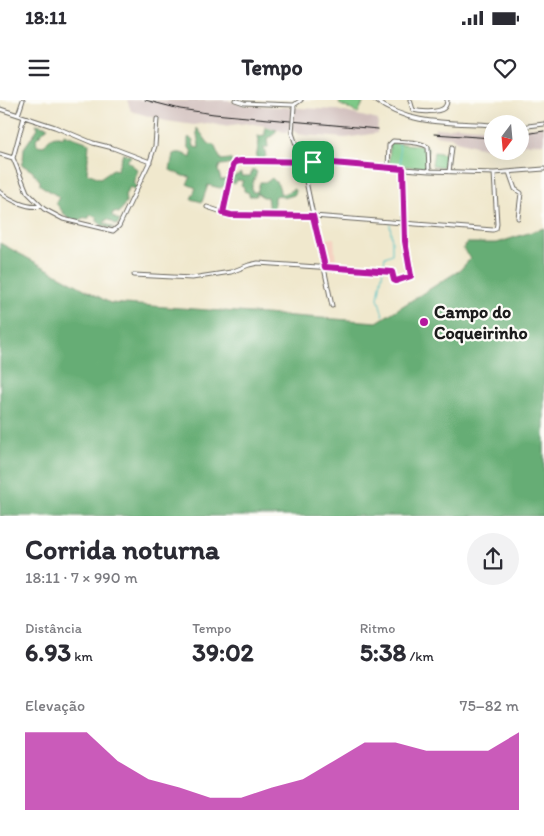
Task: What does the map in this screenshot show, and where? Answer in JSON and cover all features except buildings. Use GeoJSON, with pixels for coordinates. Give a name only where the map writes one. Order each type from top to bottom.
{"type":"FeatureCollection","features":[{"type":"Feature","properties":{"kind":"street"},"geometry":{"type":"LineString","coordinates":[[18,116],[23,100]]}},
{"type":"Feature","properties":{"kind":"street"},"geometry":{"type":"LineString","coordinates":[[235,100],[279,102],[294,106]]}},
{"type":"Feature","properties":{"kind":"street"},"geometry":{"type":"LineString","coordinates":[[301,100],[294,106],[292,133],[302,162],[332,306]]}},
{"type":"Feature","properties":{"kind":"street"},"geometry":{"type":"LineString","coordinates":[[375,100],[396,113],[419,120],[484,124]]}},
{"type":"Feature","properties":{"kind":"street"},"geometry":{"type":"LineString","coordinates":[[410,100],[413,110],[420,111],[441,110],[445,107],[448,100]]}},
{"type":"Feature","properties":{"kind":"street"},"geometry":{"type":"LineString","coordinates":[[0,109],[150,162]]}},
{"type":"Feature","properties":{"kind":"street"},"geometry":{"type":"LineString","coordinates":[[419,120],[420,111]]}},
{"type":"Feature","properties":{"kind":"street"},"geometry":{"type":"LineString","coordinates":[[24,118],[13,158],[27,191],[42,206],[63,219],[113,231],[118,229],[150,162],[155,146],[157,119]]}},
{"type":"Feature","properties":{"kind":"street"},"geometry":{"type":"LineString","coordinates":[[529,126],[544,124]]}},
{"type":"Feature","properties":{"kind":"street"},"geometry":{"type":"LineString","coordinates":[[388,168],[389,145],[393,141],[422,144],[428,147],[429,171]]}},
{"type":"Feature","properties":{"kind":"street"},"geometry":{"type":"LineString","coordinates":[[449,172],[452,147]]}},
{"type":"Feature","properties":{"kind":"street"},"geometry":{"type":"LineString","coordinates":[[0,154],[13,158]]}},
{"type":"Feature","properties":{"kind":"street"},"geometry":{"type":"LineString","coordinates":[[223,213],[235,162],[302,162],[494,174],[544,168]]}},
{"type":"Feature","properties":{"kind":"street"},"geometry":{"type":"LineString","coordinates":[[134,275],[192,278],[231,272],[253,263],[393,272],[396,281],[411,276],[406,255],[403,169]]}},
{"type":"Feature","properties":{"kind":"street"},"geometry":{"type":"LineString","coordinates":[[509,172],[514,188],[522,193],[518,218]]}},
{"type":"Feature","properties":{"kind":"street"},"geometry":{"type":"LineString","coordinates":[[207,207],[231,215],[313,216],[404,224],[496,229],[494,174]]}},
{"type":"Feature","properties":{"kind":"street"},"geometry":{"type":"LineString","coordinates":[[0,192],[22,203],[37,207],[42,206]]}},
{"type":"Feature","properties":{"kind":"shaded area"},"geometry":{"type":"Polygon","coordinates":[[[127,100],[227,100],[245,105],[337,110],[378,120],[377,133],[346,138],[303,135],[293,131],[284,132],[267,126],[248,123],[223,126],[207,123],[194,125],[166,121],[131,111],[127,100]]]}},
{"type":"Feature","properties":{"kind":"shaded area"},"geometry":{"type":"Polygon","coordinates":[[[455,126],[484,128],[484,148],[456,141],[451,137],[434,135],[435,128],[448,129],[455,126]]]}},
{"type":"Feature","properties":{"kind":"shaded area"},"geometry":{"type":"Polygon","coordinates":[[[544,126],[544,143],[529,144],[529,128],[544,126]]]}},
{"type":"Feature","properties":{"kind":"shaded area"},"geometry":{"type":"Polygon","coordinates":[[[334,238],[336,265],[328,266],[322,239],[334,238]]]}},
{"type":"Feature","properties":{"kind":"green space"},"geometry":{"type":"Polygon","coordinates":[[[341,100],[364,101],[358,113],[339,104],[341,100]]]}},
{"type":"Feature","properties":{"kind":"green space"},"geometry":{"type":"Polygon","coordinates":[[[36,124],[48,127],[36,139],[37,145],[44,146],[52,137],[63,137],[64,134],[89,143],[87,173],[100,178],[113,169],[117,170],[123,153],[131,156],[127,161],[138,170],[133,183],[137,186],[136,191],[130,187],[125,195],[126,203],[119,213],[113,212],[112,216],[120,221],[117,225],[107,219],[104,223],[115,228],[103,226],[97,221],[97,217],[90,215],[89,218],[82,218],[79,222],[68,219],[56,203],[59,197],[40,185],[40,181],[32,171],[21,164],[24,148],[38,128],[36,124]]]}},
{"type":"Feature","properties":{"kind":"green space"},"geometry":{"type":"Polygon","coordinates":[[[265,127],[277,130],[271,137],[267,138],[268,147],[264,148],[266,156],[264,159],[256,159],[258,136],[265,135],[265,127]]]}},
{"type":"Feature","properties":{"kind":"green space"},"geometry":{"type":"Polygon","coordinates":[[[197,128],[209,144],[214,145],[221,160],[230,159],[232,161],[231,164],[220,165],[218,170],[221,180],[229,179],[229,184],[220,188],[208,185],[202,202],[191,199],[196,188],[187,184],[191,177],[183,176],[170,170],[173,154],[180,153],[191,158],[192,152],[188,146],[189,137],[193,141],[194,147],[199,148],[197,128]]]}},
{"type":"Feature","properties":{"kind":"green space"},"geometry":{"type":"Polygon","coordinates":[[[392,143],[426,146],[428,149],[426,168],[389,165],[390,145],[392,143]]]}},
{"type":"Feature","properties":{"kind":"green space"},"geometry":{"type":"Polygon","coordinates":[[[434,152],[445,154],[443,167],[432,165],[434,152]]]}},
{"type":"Feature","properties":{"kind":"green space"},"geometry":{"type":"Polygon","coordinates":[[[253,169],[257,172],[252,185],[252,192],[257,192],[260,182],[267,182],[272,178],[278,185],[280,193],[283,194],[294,189],[296,192],[294,195],[284,198],[279,195],[274,197],[274,211],[269,211],[267,197],[257,193],[256,196],[249,196],[249,193],[244,191],[244,187],[241,185],[243,181],[237,180],[235,184],[232,183],[233,177],[241,173],[241,176],[250,176],[253,169]]]}},
{"type":"Feature","properties":{"kind":"green space"},"geometry":{"type":"Polygon","coordinates":[[[544,228],[544,516],[0,516],[0,243],[110,303],[377,322],[460,270],[471,258],[463,249],[467,243],[497,243],[544,228]]]}},
{"type":"Feature","properties":{"kind":"waterway"},"geometry":{"type":"LineString","coordinates":[[399,143],[401,165]]}},
{"type":"Feature","properties":{"kind":"waterway"},"geometry":{"type":"LineString","coordinates":[[383,315],[378,298],[385,257],[392,254],[390,224]]}},
{"type":"Feature","properties":{"kind":"railway"},"geometry":{"type":"LineString","coordinates":[[145,100],[180,109],[214,114],[378,129]]}},
{"type":"Feature","properties":{"kind":"railway"},"geometry":{"type":"LineString","coordinates":[[529,134],[544,131]]}},
{"type":"Feature","properties":{"kind":"railway"},"geometry":{"type":"LineString","coordinates":[[434,134],[484,137]]}},
{"type":"Feature","properties":{"kind":"place","name":"Campo do Coqueirinho"},"geometry":{"type":"Point","coordinates":[424,322]}},
{"type":"Feature","properties":{"kind":"route"},"geometry":{"type":"LineString","coordinates":[[235,162],[313,162],[403,169],[406,255],[411,276],[396,281],[394,280],[393,272],[325,267],[313,216],[231,215],[223,213],[235,162]]}}]}
